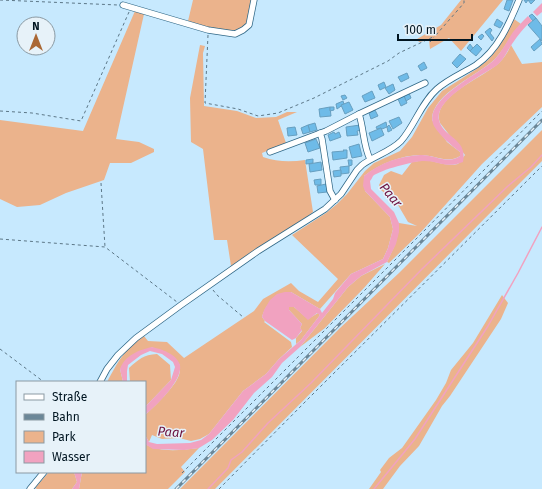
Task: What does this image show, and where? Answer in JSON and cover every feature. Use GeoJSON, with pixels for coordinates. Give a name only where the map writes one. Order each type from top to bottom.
{"type":"FeatureCollection","features":[{"type":"Feature","properties":{"kind":"street"},"geometry":{"type":"LineString","coordinates":[[124,5],[208,30],[235,34],[243,30],[249,24],[254,0]]}},
{"type":"Feature","properties":{"kind":"street"},"geometry":{"type":"LineString","coordinates":[[101,381],[107,369],[118,355],[136,338],[258,251],[312,218],[341,194],[357,170],[370,159],[394,147],[406,135],[425,104],[437,89],[478,64],[487,55],[508,27],[520,0]]}},
{"type":"Feature","properties":{"kind":"street"},"geometry":{"type":"LineString","coordinates":[[270,152],[320,133],[425,83]]}},
{"type":"Feature","properties":{"kind":"street"},"geometry":{"type":"LineString","coordinates":[[359,114],[366,150],[370,159]]}},
{"type":"Feature","properties":{"kind":"street"},"geometry":{"type":"LineString","coordinates":[[320,133],[330,191],[335,200]]}},
{"type":"Feature","properties":{"kind":"street"},"geometry":{"type":"LineString","coordinates":[[30,489],[43,473]]}},
{"type":"Feature","properties":{"kind":"path"},"geometry":{"type":"LineString","coordinates":[[0,0],[124,5]]}},
{"type":"Feature","properties":{"kind":"path"},"geometry":{"type":"LineString","coordinates":[[430,42],[464,3],[464,0]]}},
{"type":"Feature","properties":{"kind":"path"},"geometry":{"type":"LineString","coordinates":[[0,111],[32,113],[82,121],[131,7]]}},
{"type":"Feature","properties":{"kind":"path"},"geometry":{"type":"LineString","coordinates":[[208,30],[205,103],[238,109],[258,116],[278,113],[314,98],[388,61],[399,52],[435,36]]}},
{"type":"Feature","properties":{"kind":"path"},"geometry":{"type":"LineString","coordinates":[[182,473],[542,111]]}},
{"type":"Feature","properties":{"kind":"path"},"geometry":{"type":"LineString","coordinates":[[219,489],[542,166]]}},
{"type":"Feature","properties":{"kind":"path"},"geometry":{"type":"LineString","coordinates":[[101,183],[105,248]]}},
{"type":"Feature","properties":{"kind":"path"},"geometry":{"type":"LineString","coordinates":[[0,239],[105,248],[181,305]]}},
{"type":"Feature","properties":{"kind":"path"},"geometry":{"type":"LineString","coordinates":[[210,284],[217,295],[243,317]]}},
{"type":"Feature","properties":{"kind":"path"},"geometry":{"type":"LineString","coordinates":[[0,349],[43,381]]}},
{"type":"Feature","properties":{"kind":"green space"},"geometry":{"type":"Polygon","coordinates":[[[193,0],[252,0],[247,22],[243,27],[229,31],[211,28],[188,21],[193,0]]]}},
{"type":"Feature","properties":{"kind":"green space"},"geometry":{"type":"Polygon","coordinates":[[[461,0],[503,0],[461,51],[449,38],[430,49],[429,40],[419,42],[417,39],[441,25],[461,0]]]}},
{"type":"Feature","properties":{"kind":"green space"},"geometry":{"type":"Polygon","coordinates":[[[135,11],[144,14],[116,139],[139,142],[154,149],[154,152],[131,163],[110,163],[104,180],[66,193],[40,205],[17,207],[0,199],[0,120],[83,131],[135,11]]]}},
{"type":"Feature","properties":{"kind":"green space"},"geometry":{"type":"Polygon","coordinates":[[[514,19],[521,24],[495,59],[447,93],[439,102],[434,111],[432,120],[447,142],[460,152],[460,156],[451,159],[426,155],[414,155],[399,158],[384,164],[364,176],[365,191],[390,217],[393,229],[388,248],[383,259],[351,274],[320,309],[291,292],[273,300],[264,311],[262,317],[265,321],[264,322],[291,342],[292,347],[266,374],[243,391],[209,434],[200,439],[191,441],[179,438],[162,439],[152,435],[149,442],[146,437],[146,414],[177,380],[180,365],[152,347],[120,369],[123,381],[108,381],[126,351],[144,336],[148,341],[167,342],[184,358],[254,311],[263,299],[291,283],[299,291],[318,302],[338,279],[292,235],[337,204],[365,171],[374,163],[400,151],[412,137],[428,108],[442,91],[475,70],[488,60],[497,49],[514,19]]]}},
{"type":"Feature","properties":{"kind":"green space"},"geometry":{"type":"Polygon","coordinates":[[[200,45],[205,46],[203,53],[204,106],[237,111],[256,118],[276,117],[287,112],[297,112],[278,120],[286,143],[262,153],[263,157],[279,161],[305,160],[313,212],[231,266],[227,240],[214,240],[203,149],[191,142],[190,98],[200,45]]]}},
{"type":"Feature","properties":{"kind":"green space"},"geometry":{"type":"Polygon","coordinates":[[[511,45],[522,64],[542,62],[542,107],[482,164],[421,232],[389,263],[387,262],[397,239],[399,223],[417,226],[408,222],[398,205],[381,190],[379,185],[384,175],[391,171],[402,175],[412,162],[432,161],[449,165],[458,164],[465,155],[440,123],[439,114],[443,105],[460,89],[499,63],[506,55],[511,45]]]}},
{"type":"Feature","properties":{"kind":"green space"},"geometry":{"type":"Polygon","coordinates":[[[542,130],[542,161],[215,489],[180,489],[340,328],[399,273],[542,130]]]}},
{"type":"Feature","properties":{"kind":"green space"},"geometry":{"type":"Polygon","coordinates":[[[385,264],[325,328],[300,347],[348,287],[361,276],[385,264]]]}},
{"type":"Feature","properties":{"kind":"green space"},"geometry":{"type":"Polygon","coordinates":[[[502,295],[508,303],[501,319],[442,406],[419,446],[400,466],[383,489],[369,489],[389,458],[402,448],[436,400],[446,383],[451,370],[473,343],[502,295]]]}},
{"type":"Feature","properties":{"kind":"green space"},"geometry":{"type":"Polygon","coordinates":[[[289,307],[294,307],[308,319],[318,313],[320,315],[301,340],[296,344],[296,338],[302,331],[300,328],[302,324],[289,310],[289,307]]]}},
{"type":"Feature","properties":{"kind":"green space"},"geometry":{"type":"Polygon","coordinates":[[[157,354],[170,365],[171,380],[146,406],[146,381],[130,381],[129,368],[148,355],[157,354]]]}},
{"type":"Feature","properties":{"kind":"green space"},"geometry":{"type":"Polygon","coordinates":[[[146,444],[164,450],[199,448],[181,467],[185,472],[168,489],[79,489],[82,473],[146,473],[146,444]]]}},
{"type":"Feature","properties":{"kind":"green space"},"geometry":{"type":"Polygon","coordinates":[[[48,473],[74,473],[77,482],[72,489],[35,488],[48,473]]]}},
{"type":"Feature","properties":{"kind":"water"},"geometry":{"type":"Polygon","coordinates":[[[542,3],[542,12],[537,16],[533,12],[542,3]]]}},
{"type":"Feature","properties":{"kind":"water"},"geometry":{"type":"Polygon","coordinates":[[[528,16],[532,21],[519,34],[499,64],[451,96],[439,112],[441,126],[459,143],[462,148],[464,154],[463,162],[447,165],[430,161],[413,162],[383,171],[373,176],[370,181],[371,189],[394,212],[399,223],[399,232],[396,244],[387,262],[361,276],[348,287],[300,347],[282,363],[272,377],[254,393],[233,420],[212,440],[199,448],[184,450],[153,449],[146,445],[146,437],[149,442],[157,444],[190,443],[201,440],[209,434],[243,391],[266,374],[279,359],[301,340],[320,315],[317,313],[308,320],[294,307],[289,307],[289,310],[302,324],[300,328],[302,330],[296,338],[292,340],[265,321],[262,317],[270,300],[277,294],[291,292],[320,309],[322,313],[333,299],[335,293],[351,274],[383,259],[388,248],[393,229],[390,217],[365,191],[363,186],[364,176],[376,167],[405,157],[425,155],[451,160],[460,156],[460,152],[436,130],[432,116],[436,107],[444,97],[454,88],[494,60],[513,32],[528,16]]]}},
{"type":"Feature","properties":{"kind":"water"},"geometry":{"type":"Polygon","coordinates":[[[152,347],[164,351],[176,358],[180,365],[180,371],[173,385],[156,406],[146,414],[146,406],[171,380],[175,367],[173,362],[162,354],[150,351],[141,355],[128,365],[127,381],[123,381],[120,369],[122,364],[133,354],[152,347]]]}},
{"type":"Feature","properties":{"kind":"water"},"geometry":{"type":"Polygon","coordinates":[[[74,473],[82,473],[79,489],[72,489],[77,482],[74,473]]]}},
{"type":"Feature","properties":{"kind":"building"},"geometry":{"type":"Polygon","coordinates":[[[507,0],[513,0],[509,11],[504,9],[507,0]]]}},
{"type":"Feature","properties":{"kind":"building"},"geometry":{"type":"Polygon","coordinates":[[[528,0],[535,0],[531,4],[528,0]]]}},
{"type":"Feature","properties":{"kind":"building"},"geometry":{"type":"Polygon","coordinates":[[[532,14],[536,18],[533,21],[529,16],[532,14]]]}},
{"type":"Feature","properties":{"kind":"building"},"geometry":{"type":"Polygon","coordinates":[[[536,18],[542,26],[542,41],[528,25],[536,18]]]}},
{"type":"Feature","properties":{"kind":"building"},"geometry":{"type":"Polygon","coordinates":[[[497,19],[503,23],[500,28],[494,25],[497,19]]]}},
{"type":"Feature","properties":{"kind":"building"},"geometry":{"type":"Polygon","coordinates":[[[490,28],[492,30],[490,33],[494,38],[492,41],[485,32],[490,28]]]}},
{"type":"Feature","properties":{"kind":"building"},"geometry":{"type":"Polygon","coordinates":[[[482,34],[484,36],[481,40],[478,37],[482,34]]]}},
{"type":"Feature","properties":{"kind":"building"},"geometry":{"type":"Polygon","coordinates":[[[540,39],[542,44],[534,51],[531,47],[540,39]]]}},
{"type":"Feature","properties":{"kind":"building"},"geometry":{"type":"Polygon","coordinates":[[[470,44],[473,48],[470,51],[467,48],[470,44]]]}},
{"type":"Feature","properties":{"kind":"building"},"geometry":{"type":"Polygon","coordinates":[[[477,44],[482,49],[476,56],[470,51],[477,44]]]}},
{"type":"Feature","properties":{"kind":"building"},"geometry":{"type":"Polygon","coordinates":[[[460,54],[466,59],[457,68],[452,63],[460,54]]]}},
{"type":"Feature","properties":{"kind":"building"},"geometry":{"type":"Polygon","coordinates":[[[424,62],[427,68],[421,71],[418,66],[424,62]]]}},
{"type":"Feature","properties":{"kind":"building"},"geometry":{"type":"Polygon","coordinates":[[[407,73],[409,78],[401,82],[398,77],[407,73]]]}},
{"type":"Feature","properties":{"kind":"building"},"geometry":{"type":"Polygon","coordinates":[[[384,82],[386,87],[380,90],[378,85],[384,82]]]}},
{"type":"Feature","properties":{"kind":"building"},"geometry":{"type":"Polygon","coordinates":[[[393,84],[395,90],[389,94],[385,88],[393,84]]]}},
{"type":"Feature","properties":{"kind":"building"},"geometry":{"type":"Polygon","coordinates":[[[372,91],[375,98],[365,102],[362,96],[372,91]]]}},
{"type":"Feature","properties":{"kind":"building"},"geometry":{"type":"Polygon","coordinates":[[[409,93],[411,98],[406,101],[404,96],[409,93]]]}},
{"type":"Feature","properties":{"kind":"building"},"geometry":{"type":"Polygon","coordinates":[[[345,95],[347,98],[343,100],[341,96],[345,95]]]}},
{"type":"Feature","properties":{"kind":"building"},"geometry":{"type":"Polygon","coordinates":[[[404,96],[407,103],[401,106],[398,99],[404,96]]]}},
{"type":"Feature","properties":{"kind":"building"},"geometry":{"type":"Polygon","coordinates":[[[343,101],[344,104],[337,109],[336,104],[343,101]]]}},
{"type":"Feature","properties":{"kind":"building"},"geometry":{"type":"Polygon","coordinates":[[[349,102],[353,110],[345,114],[341,105],[349,102]]]}},
{"type":"Feature","properties":{"kind":"building"},"geometry":{"type":"Polygon","coordinates":[[[330,107],[331,116],[320,117],[319,109],[330,107]]]}},
{"type":"Feature","properties":{"kind":"building"},"geometry":{"type":"Polygon","coordinates":[[[330,107],[334,107],[334,110],[330,111],[330,107]]]}},
{"type":"Feature","properties":{"kind":"building"},"geometry":{"type":"Polygon","coordinates":[[[375,110],[378,116],[371,119],[369,113],[375,110]]]}},
{"type":"Feature","properties":{"kind":"building"},"geometry":{"type":"Polygon","coordinates":[[[399,117],[402,123],[393,129],[389,121],[399,117]]]}},
{"type":"Feature","properties":{"kind":"building"},"geometry":{"type":"Polygon","coordinates":[[[386,122],[387,127],[377,129],[376,127],[386,122]]]}},
{"type":"Feature","properties":{"kind":"building"},"geometry":{"type":"Polygon","coordinates":[[[315,123],[317,130],[310,132],[308,125],[315,123]]]}},
{"type":"Feature","properties":{"kind":"building"},"geometry":{"type":"Polygon","coordinates":[[[308,125],[310,132],[303,134],[301,128],[308,125]]]}},
{"type":"Feature","properties":{"kind":"building"},"geometry":{"type":"Polygon","coordinates":[[[360,125],[361,130],[357,131],[358,135],[347,136],[346,127],[360,125]]]}},
{"type":"Feature","properties":{"kind":"building"},"geometry":{"type":"Polygon","coordinates":[[[389,125],[392,130],[388,132],[387,127],[389,125]]]}},
{"type":"Feature","properties":{"kind":"building"},"geometry":{"type":"Polygon","coordinates":[[[295,127],[297,135],[288,136],[287,128],[295,127]]]}},
{"type":"Feature","properties":{"kind":"building"},"geometry":{"type":"Polygon","coordinates":[[[381,128],[384,135],[372,141],[369,133],[381,128]]]}},
{"type":"Feature","properties":{"kind":"building"},"geometry":{"type":"Polygon","coordinates":[[[334,132],[335,134],[339,132],[341,137],[330,141],[328,135],[334,132]]]}},
{"type":"Feature","properties":{"kind":"building"},"geometry":{"type":"Polygon","coordinates":[[[316,139],[320,148],[308,152],[305,143],[316,139]]]}},
{"type":"Feature","properties":{"kind":"building"},"geometry":{"type":"Polygon","coordinates":[[[359,144],[362,156],[352,158],[349,147],[359,144]]]}},
{"type":"Feature","properties":{"kind":"building"},"geometry":{"type":"Polygon","coordinates":[[[343,150],[347,150],[347,158],[333,160],[332,152],[344,151],[343,150]]]}},
{"type":"Feature","properties":{"kind":"building"},"geometry":{"type":"Polygon","coordinates":[[[313,159],[313,163],[306,164],[306,160],[313,159]]]}},
{"type":"Feature","properties":{"kind":"building"},"geometry":{"type":"Polygon","coordinates":[[[348,160],[352,160],[352,165],[349,166],[348,160]]]}},
{"type":"Feature","properties":{"kind":"building"},"geometry":{"type":"Polygon","coordinates":[[[321,162],[322,170],[310,172],[309,164],[321,162]]]}},
{"type":"Feature","properties":{"kind":"building"},"geometry":{"type":"Polygon","coordinates":[[[349,166],[349,173],[341,174],[340,167],[349,166]]]}},
{"type":"Feature","properties":{"kind":"building"},"geometry":{"type":"Polygon","coordinates":[[[341,170],[341,176],[334,177],[333,171],[341,170]]]}},
{"type":"Feature","properties":{"kind":"building"},"geometry":{"type":"Polygon","coordinates":[[[321,179],[321,185],[315,185],[314,180],[321,179]]]}},
{"type":"Feature","properties":{"kind":"building"},"geometry":{"type":"Polygon","coordinates":[[[326,184],[327,192],[318,193],[317,186],[326,184]]]}},
{"type":"Feature","properties":{"kind":"waterway"},"geometry":{"type":"LineString","coordinates":[[208,489],[228,468],[231,460],[242,452],[268,423],[311,383],[422,269],[542,155]]}},
{"type":"Feature","properties":{"kind":"waterway"},"geometry":{"type":"LineString","coordinates":[[374,489],[415,439],[488,326],[542,227]]}},
{"type":"Feature","properties":{"kind":"railway"},"geometry":{"type":"LineString","coordinates":[[176,489],[542,120]]}},
{"type":"Feature","properties":{"kind":"water label","name":"Paar"},"geometry":{"type":"Point","coordinates":[391,195]}},
{"type":"Feature","properties":{"kind":"water label","name":"Paar"},"geometry":{"type":"Point","coordinates":[171,432]}}]}
